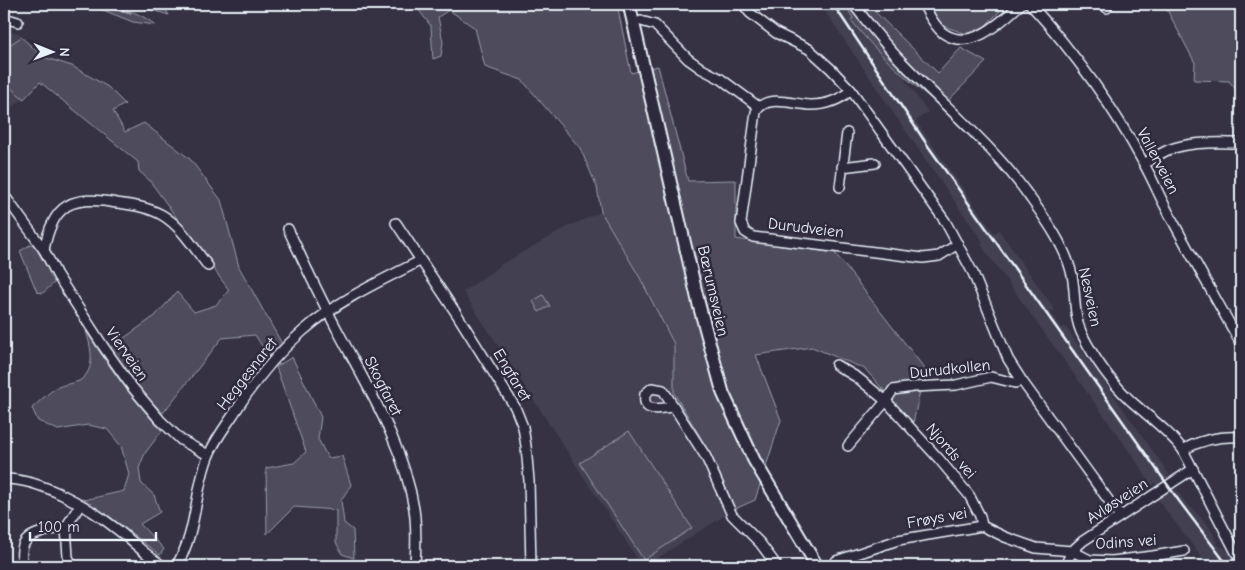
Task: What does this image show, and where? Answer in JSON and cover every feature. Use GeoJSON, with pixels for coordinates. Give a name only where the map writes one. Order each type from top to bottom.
{"type":"FeatureCollection","features":[{"type":"Feature","properties":{"kind":"main road","name":"Bærumsveien"},"geometry":{"type":"LineString","coordinates":[[629,4],[699,305],[723,393],[754,460],[817,566]]}},
{"type":"Feature","properties":{"kind":"street"},"geometry":{"type":"LineString","coordinates":[[742,4],[750,13],[776,33],[809,49],[831,68],[851,90],[945,221],[973,273],[1008,359],[1120,516]]}},
{"type":"Feature","properties":{"kind":"street","name":"Nesveien"},"geometry":{"type":"LineString","coordinates":[[854,4],[888,47],[988,147],[1024,188],[1065,255],[1072,274],[1078,324],[1092,352],[1119,388],[1171,435],[1183,450],[1241,562]]}},
{"type":"Feature","properties":{"kind":"street"},"geometry":{"type":"LineString","coordinates":[[923,4],[942,32],[952,37],[971,38],[985,33],[1021,4]]}},
{"type":"Feature","properties":{"kind":"street","name":"Vallerveien"},"geometry":{"type":"LineString","coordinates":[[1030,4],[1049,24],[1092,80],[1115,114],[1241,344]]}},
{"type":"Feature","properties":{"kind":"street"},"geometry":{"type":"LineString","coordinates":[[4,18],[18,22]]}},
{"type":"Feature","properties":{"kind":"street"},"geometry":{"type":"LineString","coordinates":[[640,21],[655,26],[688,59],[702,69],[721,78],[759,107],[772,102],[812,105],[830,102],[842,98],[851,90]]}},
{"type":"Feature","properties":{"kind":"street","name":"Durudveien"},"geometry":{"type":"LineString","coordinates":[[759,107],[756,112],[741,223],[745,232],[754,237],[923,258],[939,256],[958,244]]}},
{"type":"Feature","properties":{"kind":"street"},"geometry":{"type":"LineString","coordinates":[[840,186],[847,133]]}},
{"type":"Feature","properties":{"kind":"street"},"geometry":{"type":"LineString","coordinates":[[1144,164],[1167,151],[1181,147],[1204,143],[1241,143]]}},
{"type":"Feature","properties":{"kind":"street"},"geometry":{"type":"LineString","coordinates":[[842,166],[876,163]]}},
{"type":"Feature","properties":{"kind":"street","name":"Vierveien"},"geometry":{"type":"LineString","coordinates":[[4,195],[44,250],[57,275],[132,387],[160,420],[181,440],[208,455]]}},
{"type":"Feature","properties":{"kind":"street"},"geometry":{"type":"LineString","coordinates":[[44,250],[50,227],[56,216],[65,207],[83,200],[100,200],[144,208],[162,215],[182,232],[208,266]]}},
{"type":"Feature","properties":{"kind":"street","name":"Engfaret"},"geometry":{"type":"LineString","coordinates":[[396,223],[458,316],[515,407],[526,446],[529,481],[531,566]]}},
{"type":"Feature","properties":{"kind":"street","name":"Skogfaret"},"geometry":{"type":"LineString","coordinates":[[288,229],[328,312],[374,399],[401,458],[414,509],[415,566]]}},
{"type":"Feature","properties":{"kind":"street","name":"Heggesnaret"},"geometry":{"type":"LineString","coordinates":[[176,566],[187,545],[200,481],[208,455],[245,396],[269,365],[304,330],[328,312],[382,280],[420,261]]}},
{"type":"Feature","properties":{"kind":"street","name":"Njords vei"},"geometry":{"type":"LineString","coordinates":[[836,365],[858,378],[886,401],[939,459],[970,495],[980,516],[982,526]]}},
{"type":"Feature","properties":{"kind":"street","name":"Durudkollen"},"geometry":{"type":"LineString","coordinates":[[886,401],[893,390],[913,387],[956,385],[991,377],[1016,383],[1022,381]]}},
{"type":"Feature","properties":{"kind":"street"},"geometry":{"type":"LineString","coordinates":[[848,446],[886,401]]}},
{"type":"Feature","properties":{"kind":"street"},"geometry":{"type":"LineString","coordinates":[[674,407],[706,458],[732,515],[760,543],[777,566]]}},
{"type":"Feature","properties":{"kind":"street"},"geometry":{"type":"LineString","coordinates":[[1183,450],[1202,440],[1241,437]]}},
{"type":"Feature","properties":{"kind":"street","name":"Avløsveien"},"geometry":{"type":"LineString","coordinates":[[1072,550],[1120,516],[1193,469]]}},
{"type":"Feature","properties":{"kind":"street"},"geometry":{"type":"LineString","coordinates":[[4,479],[29,482],[80,505],[117,529],[164,566]]}},
{"type":"Feature","properties":{"kind":"street"},"geometry":{"type":"LineString","coordinates":[[72,566],[68,557],[66,527],[80,505]]}},
{"type":"Feature","properties":{"kind":"street","name":"Frøys vei"},"geometry":{"type":"LineString","coordinates":[[836,561],[898,540],[982,526],[1005,537],[1036,548],[1072,550]]}},
{"type":"Feature","properties":{"kind":"street"},"geometry":{"type":"LineString","coordinates":[[24,566],[21,552],[23,544],[29,537],[36,533],[66,527]]}},
{"type":"Feature","properties":{"kind":"street"},"geometry":{"type":"LineString","coordinates":[[1065,566],[1072,550]]}},
{"type":"Feature","properties":{"kind":"street","name":"Odins vei"},"geometry":{"type":"LineString","coordinates":[[1072,550],[1090,560],[1112,560],[1184,551]]}},
{"type":"Feature","properties":{"kind":"shaded area"},"geometry":{"type":"Polygon","coordinates":[[[81,4],[120,8],[139,15],[155,25],[133,22],[93,6],[81,4]]]}},
{"type":"Feature","properties":{"kind":"shaded area"},"geometry":{"type":"Polygon","coordinates":[[[132,4],[162,4],[169,15],[132,4]]]}},
{"type":"Feature","properties":{"kind":"shaded area"},"geometry":{"type":"Polygon","coordinates":[[[414,4],[617,4],[631,73],[658,66],[688,181],[736,180],[736,239],[835,253],[925,369],[913,423],[865,369],[812,347],[756,355],[781,420],[755,500],[735,509],[711,455],[674,393],[674,344],[639,276],[601,212],[597,187],[580,148],[522,80],[485,67],[475,28],[449,10],[438,17],[443,42],[441,56],[433,59],[431,26],[414,4]]]}},
{"type":"Feature","properties":{"kind":"shaded area"},"geometry":{"type":"Polygon","coordinates":[[[820,4],[841,4],[844,9],[847,8],[853,18],[851,20],[863,36],[903,77],[928,112],[916,121],[994,233],[999,230],[1055,310],[1051,313],[1062,328],[1065,326],[1169,474],[1167,476],[1184,500],[1209,526],[1218,545],[1229,551],[1239,566],[1208,566],[1156,497],[1162,493],[1155,483],[1152,486],[1134,458],[984,249],[981,244],[983,242],[820,4]]]}},
{"type":"Feature","properties":{"kind":"shaded area"},"geometry":{"type":"Polygon","coordinates":[[[841,4],[867,4],[938,73],[961,48],[986,62],[942,107],[882,56],[851,20],[853,18],[847,8],[844,9],[841,4]]]}},
{"type":"Feature","properties":{"kind":"shaded area"},"geometry":{"type":"Polygon","coordinates":[[[927,4],[1007,4],[984,27],[967,34],[943,26],[927,4]]]}},
{"type":"Feature","properties":{"kind":"shaded area"},"geometry":{"type":"Polygon","coordinates":[[[1164,4],[1241,4],[1241,96],[1229,81],[1194,80],[1195,63],[1164,4]]]}},
{"type":"Feature","properties":{"kind":"shaded area"},"geometry":{"type":"Polygon","coordinates":[[[4,32],[18,33],[43,57],[59,62],[24,99],[12,107],[10,105],[4,108],[4,47],[6,45],[4,42],[4,32]]]}},
{"type":"Feature","properties":{"kind":"shaded area"},"geometry":{"type":"Polygon","coordinates":[[[21,37],[43,57],[72,66],[108,87],[125,104],[113,111],[125,132],[144,123],[190,159],[221,200],[239,267],[282,344],[269,357],[255,335],[222,338],[163,413],[136,386],[110,348],[155,316],[177,292],[194,312],[216,305],[229,290],[150,181],[139,171],[138,162],[40,82],[24,99],[11,88],[6,74],[9,72],[4,63],[4,49],[21,37]]]}},
{"type":"Feature","properties":{"kind":"shaded area"},"geometry":{"type":"Polygon","coordinates":[[[601,212],[639,276],[674,345],[674,393],[711,455],[735,509],[645,566],[642,566],[463,292],[502,264],[569,226],[601,212]]]}},
{"type":"Feature","properties":{"kind":"shaded area"},"geometry":{"type":"Polygon","coordinates":[[[30,245],[34,245],[54,279],[54,283],[43,293],[37,292],[20,251],[30,245]]]}},
{"type":"Feature","properties":{"kind":"shaded area"},"geometry":{"type":"Polygon","coordinates":[[[543,295],[550,306],[539,312],[533,301],[543,295]]]}},
{"type":"Feature","properties":{"kind":"shaded area"},"geometry":{"type":"Polygon","coordinates":[[[86,331],[122,383],[162,431],[145,453],[139,468],[141,483],[154,495],[160,512],[140,524],[164,549],[160,555],[109,516],[84,500],[124,491],[129,474],[121,446],[107,429],[88,425],[58,430],[38,421],[32,408],[56,388],[79,381],[85,376],[91,358],[90,344],[86,331]]]}},
{"type":"Feature","properties":{"kind":"shaded area"},"geometry":{"type":"Polygon","coordinates":[[[292,357],[321,417],[318,439],[328,458],[342,456],[351,485],[341,500],[344,523],[353,530],[354,558],[342,554],[336,542],[336,510],[294,507],[267,534],[266,468],[294,463],[306,452],[276,367],[292,357]]]}},
{"type":"Feature","properties":{"kind":"shaded area"},"geometry":{"type":"Polygon","coordinates":[[[629,431],[692,528],[644,560],[580,463],[629,431]]]}},
{"type":"Feature","properties":{"kind":"waterway"},"geometry":{"type":"LineString","coordinates":[[94,4],[130,13]]}},
{"type":"Feature","properties":{"kind":"railway"},"geometry":{"type":"LineString","coordinates":[[833,4],[928,146],[1179,501],[1228,566]]}}]}
